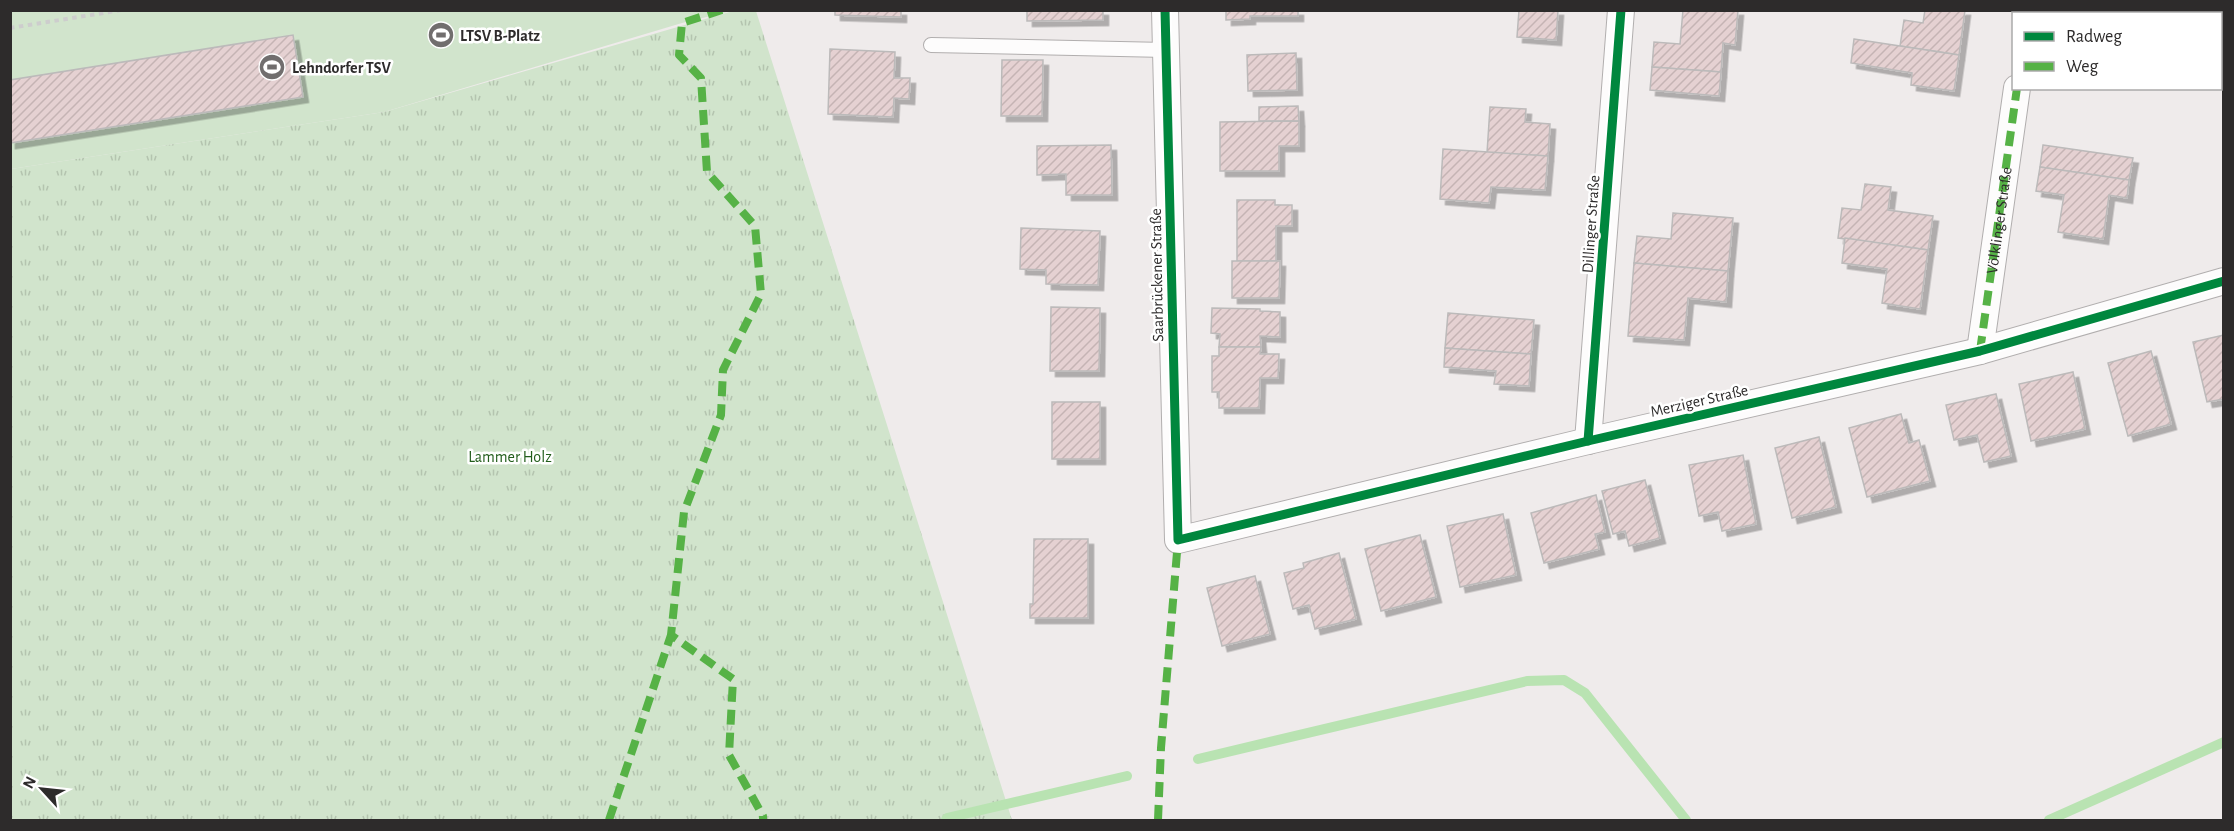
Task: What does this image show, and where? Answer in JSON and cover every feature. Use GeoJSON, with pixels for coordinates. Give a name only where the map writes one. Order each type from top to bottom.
{"type":"FeatureCollection","features":[{"type":"Feature","properties":{"kind":"street","name":"Saarbrückener Straße"},"geometry":{"type":"LineString","coordinates":[[1165,10],[1178,540]]}},
{"type":"Feature","properties":{"kind":"street","name":"Dillinger Straße"},"geometry":{"type":"LineString","coordinates":[[1588,441],[1621,10]]}},
{"type":"Feature","properties":{"kind":"street","name":"Völklinger Straße"},"geometry":{"type":"LineString","coordinates":[[1980,351],[2017,90]]}},
{"type":"Feature","properties":{"kind":"street","name":"Merziger Straße"},"geometry":{"type":"LineString","coordinates":[[1178,540],[1588,441],[1980,351],[2223,281]]}},
{"type":"Feature","properties":{"kind":"lane"},"geometry":{"type":"LineString","coordinates":[[931,45],[1166,50]]}},
{"type":"Feature","properties":{"kind":"path"},"geometry":{"type":"LineString","coordinates":[[10,28],[122,10]]}},
{"type":"Feature","properties":{"kind":"green space","name":"Lehndorfer TSV"},"geometry":{"type":"Polygon","coordinates":[[[11,11],[731,11],[682,23],[384,112],[11,169],[11,11]]]}},
{"type":"Feature","properties":{"kind":"green space","name":"Lammer Holz"},"geometry":{"type":"Polygon","coordinates":[[[733,11],[756,11],[1012,820],[11,820],[11,169],[384,112],[733,11]]]}},
{"type":"Feature","properties":{"kind":"building"},"geometry":{"type":"Polygon","coordinates":[[[835,10],[901,10],[901,17],[835,15],[835,10]]]}},
{"type":"Feature","properties":{"kind":"building"},"geometry":{"type":"Polygon","coordinates":[[[1027,10],[1103,10],[1103,20],[1027,21],[1027,10]]]}},
{"type":"Feature","properties":{"kind":"building"},"geometry":{"type":"Polygon","coordinates":[[[1226,10],[1298,10],[1298,16],[1250,16],[1250,19],[1226,20],[1226,10]]]}},
{"type":"Feature","properties":{"kind":"building"},"geometry":{"type":"Polygon","coordinates":[[[1519,10],[1558,10],[1556,40],[1517,37],[1519,10]]]}},
{"type":"Feature","properties":{"kind":"building"},"geometry":{"type":"Polygon","coordinates":[[[1683,10],[1738,10],[1735,45],[1723,43],[1721,72],[1652,67],[1654,42],[1680,44],[1683,10]]]}},
{"type":"Feature","properties":{"kind":"building"},"geometry":{"type":"Polygon","coordinates":[[[1925,10],[1965,10],[1959,55],[1900,46],[1904,20],[1923,23],[1925,10]]]}},
{"type":"Feature","properties":{"kind":"building"},"geometry":{"type":"Polygon","coordinates":[[[2087,10],[2165,10],[2165,12],[2086,12],[2087,10]]]}},
{"type":"Feature","properties":{"kind":"building"},"geometry":{"type":"Polygon","coordinates":[[[293,35],[303,97],[10,143],[10,80],[293,35]]]}},
{"type":"Feature","properties":{"kind":"building"},"geometry":{"type":"Polygon","coordinates":[[[1854,39],[1959,55],[1954,91],[1911,85],[1912,73],[1851,63],[1854,39]]]}},
{"type":"Feature","properties":{"kind":"building"},"geometry":{"type":"Polygon","coordinates":[[[830,49],[895,52],[894,78],[910,78],[909,99],[894,98],[893,117],[828,114],[830,49]]]}},
{"type":"Feature","properties":{"kind":"building"},"geometry":{"type":"Polygon","coordinates":[[[1296,53],[1297,90],[1248,91],[1247,55],[1296,53]]]}},
{"type":"Feature","properties":{"kind":"building"},"geometry":{"type":"Polygon","coordinates":[[[1002,60],[1043,60],[1042,116],[1001,116],[1002,60]]]}},
{"type":"Feature","properties":{"kind":"building"},"geometry":{"type":"Polygon","coordinates":[[[1652,67],[1721,72],[1719,96],[1650,90],[1652,67]]]}},
{"type":"Feature","properties":{"kind":"building"},"geometry":{"type":"Polygon","coordinates":[[[1298,106],[1299,121],[1259,121],[1259,107],[1298,106]]]}},
{"type":"Feature","properties":{"kind":"building"},"geometry":{"type":"Polygon","coordinates":[[[1490,107],[1526,109],[1525,122],[1550,124],[1548,156],[1487,153],[1490,107]]]}},
{"type":"Feature","properties":{"kind":"building"},"geometry":{"type":"Polygon","coordinates":[[[1299,121],[1299,146],[1279,146],[1279,171],[1220,171],[1220,122],[1299,121]]]}},
{"type":"Feature","properties":{"kind":"building"},"geometry":{"type":"Polygon","coordinates":[[[1111,145],[1112,195],[1066,195],[1066,174],[1037,175],[1037,146],[1111,145]]]}},
{"type":"Feature","properties":{"kind":"building"},"geometry":{"type":"Polygon","coordinates":[[[2043,145],[2133,158],[2129,180],[2040,167],[2043,145]]]}},
{"type":"Feature","properties":{"kind":"building"},"geometry":{"type":"Polygon","coordinates":[[[1443,149],[1548,156],[1545,190],[1491,187],[1489,203],[1440,199],[1443,149]]]}},
{"type":"Feature","properties":{"kind":"building"},"geometry":{"type":"Polygon","coordinates":[[[2040,167],[2129,180],[2127,198],[2109,195],[2103,239],[2058,232],[2064,195],[2036,191],[2040,167]]]}},
{"type":"Feature","properties":{"kind":"building"},"geometry":{"type":"Polygon","coordinates":[[[1865,184],[1891,187],[1888,210],[1933,216],[1928,250],[1838,238],[1842,208],[1861,210],[1865,184]]]}},
{"type":"Feature","properties":{"kind":"building"},"geometry":{"type":"Polygon","coordinates":[[[1237,200],[1275,200],[1275,205],[1292,205],[1292,226],[1276,226],[1276,261],[1237,261],[1237,200]]]}},
{"type":"Feature","properties":{"kind":"building"},"geometry":{"type":"Polygon","coordinates":[[[1673,213],[1733,218],[1728,271],[1634,263],[1637,236],[1671,239],[1673,213]]]}},
{"type":"Feature","properties":{"kind":"building"},"geometry":{"type":"Polygon","coordinates":[[[1021,228],[1100,231],[1098,285],[1046,284],[1046,270],[1020,269],[1021,228]]]}},
{"type":"Feature","properties":{"kind":"building"},"geometry":{"type":"Polygon","coordinates":[[[1845,238],[1928,250],[1920,309],[1882,303],[1887,269],[1842,263],[1845,238]]]}},
{"type":"Feature","properties":{"kind":"building"},"geometry":{"type":"Polygon","coordinates":[[[1232,261],[1280,261],[1279,298],[1232,298],[1232,261]]]}},
{"type":"Feature","properties":{"kind":"building"},"geometry":{"type":"Polygon","coordinates":[[[1634,263],[1728,271],[1726,302],[1688,298],[1684,340],[1628,336],[1634,263]]]}},
{"type":"Feature","properties":{"kind":"building"},"geometry":{"type":"Polygon","coordinates":[[[1051,307],[1100,308],[1099,371],[1050,371],[1051,307]]]}},
{"type":"Feature","properties":{"kind":"building"},"geometry":{"type":"Polygon","coordinates":[[[1212,308],[1260,309],[1260,311],[1280,312],[1280,337],[1260,336],[1261,347],[1219,347],[1220,334],[1211,333],[1212,308]]]}},
{"type":"Feature","properties":{"kind":"building"},"geometry":{"type":"Polygon","coordinates":[[[1448,313],[1534,320],[1531,354],[1445,348],[1448,313]]]}},
{"type":"Feature","properties":{"kind":"building"},"geometry":{"type":"Polygon","coordinates":[[[2224,335],[2224,399],[2207,402],[2193,342],[2224,335]]]}},
{"type":"Feature","properties":{"kind":"building"},"geometry":{"type":"Polygon","coordinates":[[[1219,347],[1261,347],[1260,354],[1279,354],[1278,378],[1260,378],[1259,408],[1219,408],[1219,392],[1212,392],[1212,356],[1219,356],[1219,347]]]}},
{"type":"Feature","properties":{"kind":"building"},"geometry":{"type":"Polygon","coordinates":[[[1445,348],[1531,354],[1529,386],[1494,384],[1496,371],[1444,367],[1445,348]]]}},
{"type":"Feature","properties":{"kind":"building"},"geometry":{"type":"Polygon","coordinates":[[[2151,351],[2171,424],[2128,436],[2108,363],[2151,351]]]}},
{"type":"Feature","properties":{"kind":"building"},"geometry":{"type":"Polygon","coordinates":[[[2073,372],[2085,429],[2031,441],[2019,384],[2073,372]]]}},
{"type":"Feature","properties":{"kind":"building"},"geometry":{"type":"Polygon","coordinates":[[[1996,394],[2011,456],[1984,462],[1977,435],[1954,440],[1946,405],[1996,394]]]}},
{"type":"Feature","properties":{"kind":"building"},"geometry":{"type":"Polygon","coordinates":[[[1052,402],[1100,402],[1100,459],[1052,459],[1052,402]]]}},
{"type":"Feature","properties":{"kind":"building"},"geometry":{"type":"Polygon","coordinates":[[[1901,414],[1909,443],[1919,440],[1930,481],[1867,497],[1849,428],[1901,414]]]}},
{"type":"Feature","properties":{"kind":"building"},"geometry":{"type":"Polygon","coordinates":[[[1819,437],[1836,507],[1792,518],[1775,448],[1819,437]]]}},
{"type":"Feature","properties":{"kind":"building"},"geometry":{"type":"Polygon","coordinates":[[[1743,455],[1756,524],[1722,531],[1718,512],[1699,516],[1689,465],[1743,455]]]}},
{"type":"Feature","properties":{"kind":"building"},"geometry":{"type":"Polygon","coordinates":[[[1645,480],[1660,538],[1629,546],[1625,531],[1613,534],[1602,491],[1645,480]]]}},
{"type":"Feature","properties":{"kind":"building"},"geometry":{"type":"Polygon","coordinates":[[[1596,495],[1605,532],[1595,534],[1599,549],[1544,563],[1531,513],[1596,495]]]}},
{"type":"Feature","properties":{"kind":"building"},"geometry":{"type":"Polygon","coordinates":[[[1503,514],[1516,575],[1460,587],[1447,526],[1503,514]]]}},
{"type":"Feature","properties":{"kind":"building"},"geometry":{"type":"Polygon","coordinates":[[[1420,535],[1436,597],[1381,611],[1365,549],[1420,535]]]}},
{"type":"Feature","properties":{"kind":"building"},"geometry":{"type":"Polygon","coordinates":[[[1034,539],[1088,539],[1088,618],[1030,618],[1030,604],[1033,604],[1034,539]]]}},
{"type":"Feature","properties":{"kind":"building"},"geometry":{"type":"Polygon","coordinates":[[[1339,553],[1356,619],[1315,629],[1309,605],[1293,609],[1284,573],[1304,568],[1303,563],[1339,553]]]}},
{"type":"Feature","properties":{"kind":"building"},"geometry":{"type":"Polygon","coordinates":[[[1255,576],[1270,634],[1222,646],[1207,588],[1255,576]]]}},
{"type":"Feature","properties":{"kind":"waterway"},"geometry":{"type":"LineString","coordinates":[[1198,759],[1527,681],[1564,680],[1585,693],[1686,820]]}},
{"type":"Feature","properties":{"kind":"waterway"},"geometry":{"type":"LineString","coordinates":[[2049,820],[2224,742]]}},
{"type":"Feature","properties":{"kind":"waterway"},"geometry":{"type":"LineString","coordinates":[[946,820],[1127,776]]}},
{"type":"Feature","properties":{"kind":"marked path"},"geometry":{"type":"LineString","coordinates":[[722,10],[682,23],[679,55],[701,78],[707,172],[755,226],[761,294],[723,370],[721,415],[684,512],[671,635],[733,679],[729,755],[763,816],[763,820]]}},
{"type":"Feature","properties":{"kind":"marked path"},"geometry":{"type":"LineString","coordinates":[[1980,351],[2017,90]]}},
{"type":"Feature","properties":{"kind":"marked path"},"geometry":{"type":"LineString","coordinates":[[1158,820],[1161,748],[1178,540]]}},
{"type":"Feature","properties":{"kind":"marked path"},"geometry":{"type":"LineString","coordinates":[[609,820],[671,635]]}},
{"type":"Feature","properties":{"kind":"cycle path"},"geometry":{"type":"LineString","coordinates":[[1165,10],[1178,540],[1588,441],[1980,351],[2224,281]]}},
{"type":"Feature","properties":{"kind":"cycle path"},"geometry":{"type":"LineString","coordinates":[[1588,441],[1621,10]]}},
{"type":"Feature","properties":{"kind":"place","name":"LTSV B-Platz"},"geometry":{"type":"Point","coordinates":[441,35]}},
{"type":"Feature","properties":{"kind":"place","name":"Lehndorfer TSV"},"geometry":{"type":"Point","coordinates":[272,67]}}]}
